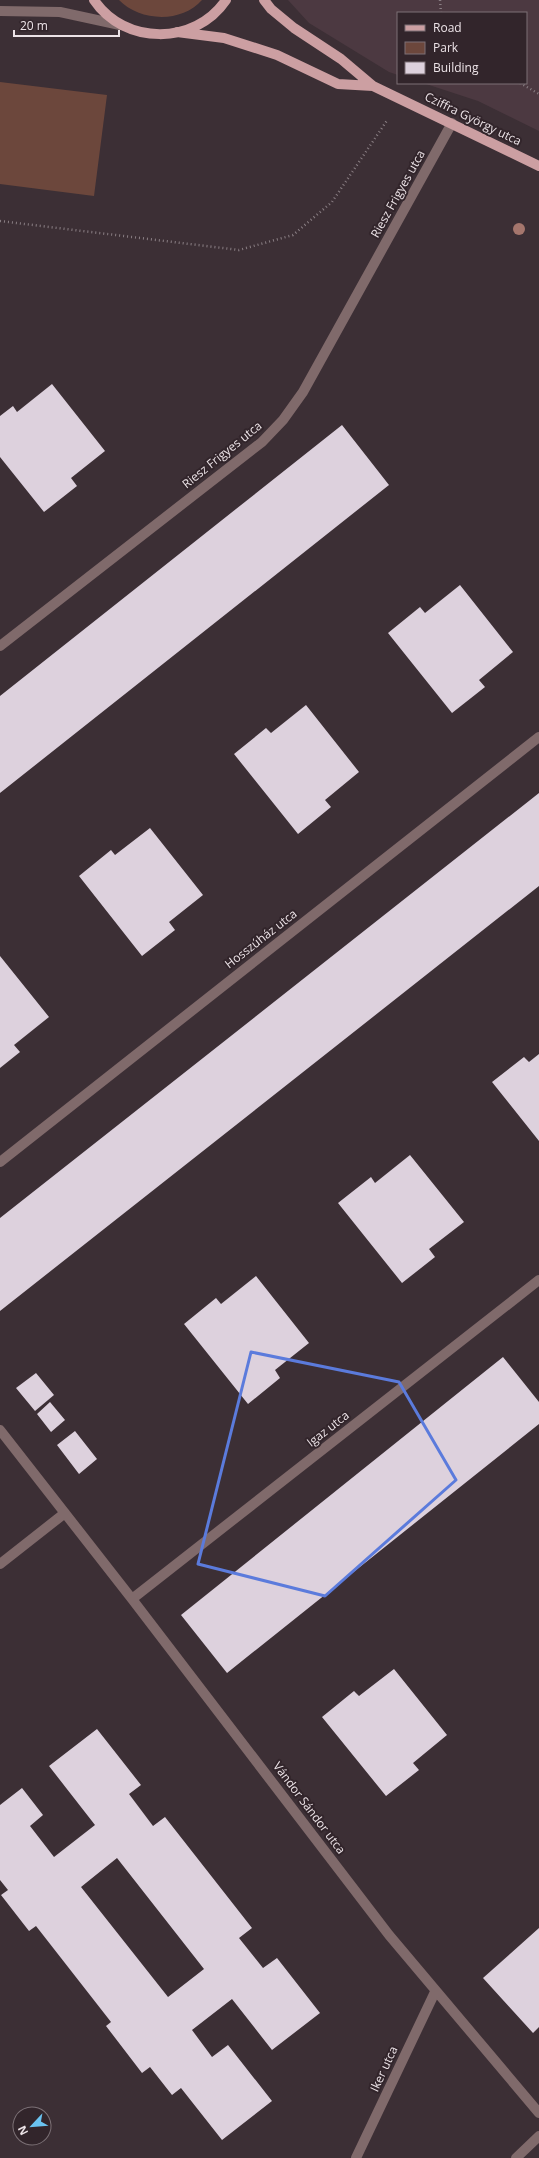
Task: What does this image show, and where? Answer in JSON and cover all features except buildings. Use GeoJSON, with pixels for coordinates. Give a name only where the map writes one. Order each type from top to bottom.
{"type":"FeatureCollection","features":[{"type":"Feature","properties":{"kind":"main road","name":"Cziffra György utca"},"geometry":{"type":"LineString","coordinates":[[94,0],[102,12],[120,25],[132,31],[157,34],[177,32],[194,27],[209,18],[226,0]]}},
{"type":"Feature","properties":{"kind":"main road","name":"Cziffra György utca"},"geometry":{"type":"LineString","coordinates":[[264,0],[270,9],[294,28],[341,59],[373,86],[539,166]]}},
{"type":"Feature","properties":{"kind":"main road","name":"Cziffra György utca"},"geometry":{"type":"LineString","coordinates":[[177,32],[224,38],[277,55],[338,84],[373,86]]}},
{"type":"Feature","properties":{"kind":"street"},"geometry":{"type":"LineString","coordinates":[[0,11],[60,12],[120,25]]}},
{"type":"Feature","properties":{"kind":"street","name":"Riesz Frigyes utca"},"geometry":{"type":"LineString","coordinates":[[0,646],[262,442],[283,420],[303,392],[452,123]]}},
{"type":"Feature","properties":{"kind":"street","name":"Hosszúház utca"},"geometry":{"type":"LineString","coordinates":[[0,1162],[539,737]]}},
{"type":"Feature","properties":{"kind":"street","name":"Igaz utca"},"geometry":{"type":"LineString","coordinates":[[132,1599],[539,1280]]}},
{"type":"Feature","properties":{"kind":"street","name":"Vándor Sándor utca"},"geometry":{"type":"LineString","coordinates":[[0,1430],[132,1599],[389,1935],[435,1992],[539,2113]]}},
{"type":"Feature","properties":{"kind":"street"},"geometry":{"type":"LineString","coordinates":[[0,1564],[65,1513]]}},
{"type":"Feature","properties":{"kind":"street","name":"Iker utca"},"geometry":{"type":"LineString","coordinates":[[356,2158],[435,1992]]}},
{"type":"Feature","properties":{"kind":"street"},"geometry":{"type":"LineString","coordinates":[[516,2158],[539,2136]]}},
{"type":"Feature","properties":{"kind":"path"},"geometry":{"type":"LineString","coordinates":[[440,0],[441,12]]}},
{"type":"Feature","properties":{"kind":"path"},"geometry":{"type":"LineString","coordinates":[[522,84],[539,94]]}},
{"type":"Feature","properties":{"kind":"path"},"geometry":{"type":"LineString","coordinates":[[0,221],[239,250],[293,235],[332,202],[401,99]]}},
{"type":"Feature","properties":{"kind":"highlighted area"},"geometry":{"type":"Polygon","coordinates":[[[251,1352],[399,1382],[456,1480],[325,1596],[198,1564],[251,1352]]]}},
{"type":"Feature","properties":{"kind":"shaded area"},"geometry":{"type":"Polygon","coordinates":[[[288,0],[539,0],[539,131],[478,101],[426,84],[527,84],[527,12],[397,12],[397,75],[389,72],[309,23],[288,0]]]}},
{"type":"Feature","properties":{"kind":"green space"},"geometry":{"type":"Polygon","coordinates":[[[119,0],[202,0],[193,8],[183,13],[160,17],[149,16],[137,12],[127,7],[119,0]]]}},
{"type":"Feature","properties":{"kind":"green space"},"geometry":{"type":"Polygon","coordinates":[[[0,82],[107,95],[94,196],[0,184],[0,82]]]}}]}
